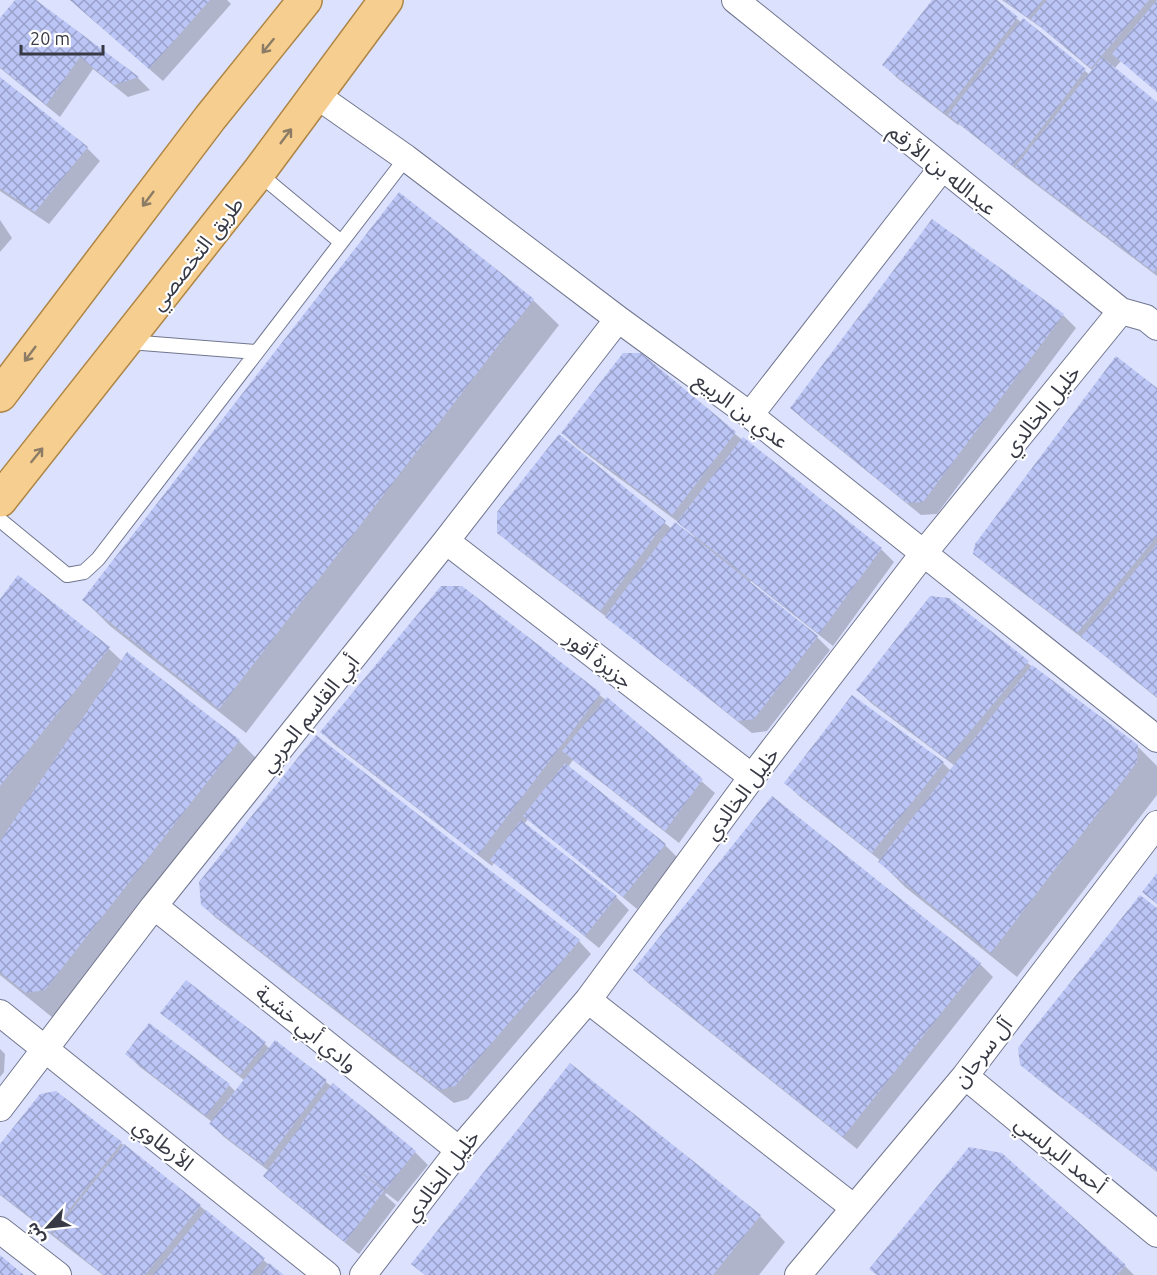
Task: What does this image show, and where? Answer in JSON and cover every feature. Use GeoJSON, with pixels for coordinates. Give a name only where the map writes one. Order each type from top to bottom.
{"type":"FeatureCollection","features":[{"type":"Feature","properties":{"kind":"main road"},"geometry":{"type":"LineString","coordinates":[[0,394],[210,118],[304,0]]}},
{"type":"Feature","properties":{"kind":"main road","name":"طريق التخصصي"},"geometry":{"type":"LineString","coordinates":[[0,500],[127,342],[258,173],[386,0]]}},
{"type":"Feature","properties":{"kind":"street","name":"عبدالله بن الأرقم"},"geometry":{"type":"LineString","coordinates":[[735,0],[1121,311],[1153,316]]}},
{"type":"Feature","properties":{"kind":"street","name":"عدي بن الربيع"},"geometry":{"type":"LineString","coordinates":[[316,95],[406,158],[618,319],[750,415],[1157,739]]}},
{"type":"Feature","properties":{"kind":"street"},"geometry":{"type":"LineString","coordinates":[[750,415],[942,168]]}},
{"type":"Feature","properties":{"kind":"street","name":"خليل الخالدي"},"geometry":{"type":"LineString","coordinates":[[363,1275],[459,1150],[588,1000],[752,777],[923,554],[1121,311]]}},
{"type":"Feature","properties":{"kind":"street","name":"أبي القاسم الحربي"},"geometry":{"type":"LineString","coordinates":[[0,1108],[154,906],[446,541],[618,319]]}},
{"type":"Feature","properties":{"kind":"street","name":"جزيرة أقور"},"geometry":{"type":"LineString","coordinates":[[446,541],[752,777]]}},
{"type":"Feature","properties":{"kind":"street","name":"آل سرحان"},"geometry":{"type":"LineString","coordinates":[[798,1275],[965,1076],[1157,824]]}},
{"type":"Feature","properties":{"kind":"street","name":"وادي أبي خشبة"},"geometry":{"type":"LineString","coordinates":[[154,906],[459,1150]]}},
{"type":"Feature","properties":{"kind":"street"},"geometry":{"type":"LineString","coordinates":[[588,1000],[853,1207]]}},
{"type":"Feature","properties":{"kind":"street","name":"الأرطاوي"},"geometry":{"type":"LineString","coordinates":[[0,1013],[327,1275]]}},
{"type":"Feature","properties":{"kind":"street","name":"أحمد البرلسي"},"geometry":{"type":"LineString","coordinates":[[965,1076],[1157,1234]]}},
{"type":"Feature","properties":{"kind":"street"},"geometry":{"type":"LineString","coordinates":[[0,1230],[58,1275]]}},
{"type":"Feature","properties":{"kind":"lane"},"geometry":{"type":"LineString","coordinates":[[0,520],[68,575],[84,572],[98,559],[406,158]]}},
{"type":"Feature","properties":{"kind":"lane"},"geometry":{"type":"LineString","coordinates":[[258,173],[341,242]]}},
{"type":"Feature","properties":{"kind":"lane"},"geometry":{"type":"LineString","coordinates":[[127,342],[257,352]]}},
{"type":"Feature","properties":{"kind":"building"},"geometry":{"type":"Polygon","coordinates":[[[15,0],[36,0],[139,77],[114,85],[80,57],[46,105],[0,67],[0,18],[15,0]]]}},
{"type":"Feature","properties":{"kind":"building"},"geometry":{"type":"Polygon","coordinates":[[[70,0],[210,0],[149,69],[70,0]]]}},
{"type":"Feature","properties":{"kind":"building"},"geometry":{"type":"Polygon","coordinates":[[[932,0],[997,0],[1018,17],[944,113],[882,65],[932,0]]]}},
{"type":"Feature","properties":{"kind":"building"},"geometry":{"type":"Polygon","coordinates":[[[1004,0],[1043,0],[1028,18],[1004,0]]]}},
{"type":"Feature","properties":{"kind":"building"},"geometry":{"type":"Polygon","coordinates":[[[1047,0],[1149,0],[1091,68],[1031,19],[1047,0]]]}},
{"type":"Feature","properties":{"kind":"building"},"geometry":{"type":"Polygon","coordinates":[[[1157,0],[1157,92],[1112,54],[1157,0]]]}},
{"type":"Feature","properties":{"kind":"building"},"geometry":{"type":"Polygon","coordinates":[[[1023,18],[1086,69],[1013,166],[948,115],[1023,18]]]}},
{"type":"Feature","properties":{"kind":"building"},"geometry":{"type":"Polygon","coordinates":[[[1102,57],[1157,102],[1157,268],[1154,272],[1015,167],[1102,57]]]}},
{"type":"Feature","properties":{"kind":"building"},"geometry":{"type":"Polygon","coordinates":[[[0,77],[88,147],[35,212],[0,188],[0,77]]]}},
{"type":"Feature","properties":{"kind":"building"},"geometry":{"type":"Polygon","coordinates":[[[399,192],[534,299],[219,709],[82,600],[399,192]]]}},
{"type":"Feature","properties":{"kind":"building"},"geometry":{"type":"Polygon","coordinates":[[[932,219],[1064,314],[923,502],[907,503],[790,408],[932,219]]]}},
{"type":"Feature","properties":{"kind":"building"},"geometry":{"type":"Polygon","coordinates":[[[623,353],[641,353],[736,432],[672,515],[561,433],[623,353]]]}},
{"type":"Feature","properties":{"kind":"building"},"geometry":{"type":"Polygon","coordinates":[[[1116,356],[1157,388],[1157,536],[1077,633],[973,554],[975,544],[1116,356]]]}},
{"type":"Feature","properties":{"kind":"building"},"geometry":{"type":"Polygon","coordinates":[[[559,434],[666,521],[600,611],[497,533],[497,512],[559,434]]]}},
{"type":"Feature","properties":{"kind":"building"},"geometry":{"type":"Polygon","coordinates":[[[743,437],[882,548],[819,634],[677,522],[743,437]]]}},
{"type":"Feature","properties":{"kind":"building"},"geometry":{"type":"Polygon","coordinates":[[[675,522],[818,636],[754,719],[738,721],[605,617],[675,522]]]}},
{"type":"Feature","properties":{"kind":"building"},"geometry":{"type":"Polygon","coordinates":[[[1157,544],[1157,697],[1081,637],[1157,544]]]}},
{"type":"Feature","properties":{"kind":"building"},"geometry":{"type":"Polygon","coordinates":[[[18,575],[110,647],[0,786],[0,599],[18,575]]]}},
{"type":"Feature","properties":{"kind":"building"},"geometry":{"type":"Polygon","coordinates":[[[441,586],[462,586],[601,693],[478,855],[320,732],[441,586]]]}},
{"type":"Feature","properties":{"kind":"building"},"geometry":{"type":"Polygon","coordinates":[[[930,596],[949,598],[1029,661],[947,759],[856,690],[930,596]]]}},
{"type":"Feature","properties":{"kind":"building"},"geometry":{"type":"Polygon","coordinates":[[[127,652],[240,740],[45,990],[26,993],[0,972],[0,841],[127,652]]]}},
{"type":"Feature","properties":{"kind":"building"},"geometry":{"type":"Polygon","coordinates":[[[1032,665],[1138,745],[1137,762],[991,953],[878,862],[1032,665]]]}},
{"type":"Feature","properties":{"kind":"building"},"geometry":{"type":"Polygon","coordinates":[[[852,695],[944,762],[872,853],[784,783],[852,695]]]}},
{"type":"Feature","properties":{"kind":"building"},"geometry":{"type":"Polygon","coordinates":[[[607,697],[703,779],[665,831],[562,751],[607,697]]]}},
{"type":"Feature","properties":{"kind":"building"},"geometry":{"type":"Polygon","coordinates":[[[316,735],[580,940],[455,1086],[440,1090],[201,905],[199,882],[316,735]]]}},
{"type":"Feature","properties":{"kind":"building"},"geometry":{"type":"Polygon","coordinates":[[[565,763],[666,844],[623,897],[523,816],[565,763]]]}},
{"type":"Feature","properties":{"kind":"building"},"geometry":{"type":"Polygon","coordinates":[[[772,796],[981,963],[843,1137],[633,970],[772,796]]]}},
{"type":"Feature","properties":{"kind":"building"},"geometry":{"type":"Polygon","coordinates":[[[521,820],[617,896],[585,936],[490,860],[521,820]]]}},
{"type":"Feature","properties":{"kind":"building"},"geometry":{"type":"Polygon","coordinates":[[[1157,873],[1157,904],[1142,892],[1157,873]]]}},
{"type":"Feature","properties":{"kind":"building"},"geometry":{"type":"Polygon","coordinates":[[[1140,895],[1157,908],[1157,1171],[1020,1065],[1018,1048],[1140,895]]]}},
{"type":"Feature","properties":{"kind":"building"},"geometry":{"type":"Polygon","coordinates":[[[186,980],[266,1042],[240,1075],[160,1013],[186,980]]]}},
{"type":"Feature","properties":{"kind":"building"},"geometry":{"type":"Polygon","coordinates":[[[149,1023],[230,1084],[206,1116],[125,1054],[149,1023]]]}},
{"type":"Feature","properties":{"kind":"building"},"geometry":{"type":"Polygon","coordinates":[[[275,1040],[327,1080],[263,1165],[209,1124],[275,1040]]]}},
{"type":"Feature","properties":{"kind":"building"},"geometry":{"type":"Polygon","coordinates":[[[570,1063],[761,1215],[713,1275],[425,1275],[411,1264],[570,1063]]]}},
{"type":"Feature","properties":{"kind":"building"},"geometry":{"type":"Polygon","coordinates":[[[333,1083],[416,1151],[385,1190],[341,1157],[384,1191],[345,1242],[263,1176],[333,1083]]]}},
{"type":"Feature","properties":{"kind":"building"},"geometry":{"type":"Polygon","coordinates":[[[56,1091],[122,1142],[51,1233],[0,1194],[0,1144],[40,1094],[56,1091]]]}},
{"type":"Feature","properties":{"kind":"building"},"geometry":{"type":"Polygon","coordinates":[[[124,1144],[201,1205],[145,1275],[104,1275],[53,1234],[124,1144]]]}},
{"type":"Feature","properties":{"kind":"building"},"geometry":{"type":"Polygon","coordinates":[[[969,1147],[1002,1153],[1126,1265],[1117,1275],[877,1275],[869,1269],[969,1147]]]}},
{"type":"Feature","properties":{"kind":"building"},"geometry":{"type":"Polygon","coordinates":[[[206,1210],[265,1258],[251,1275],[153,1275],[206,1210]]]}},
{"type":"Feature","properties":{"kind":"building"},"geometry":{"type":"Polygon","coordinates":[[[0,1255],[24,1275],[0,1275],[0,1255]]]}},
{"type":"Feature","properties":{"kind":"building"},"geometry":{"type":"Polygon","coordinates":[[[269,1263],[284,1275],[260,1275],[269,1263]]]}}]}
